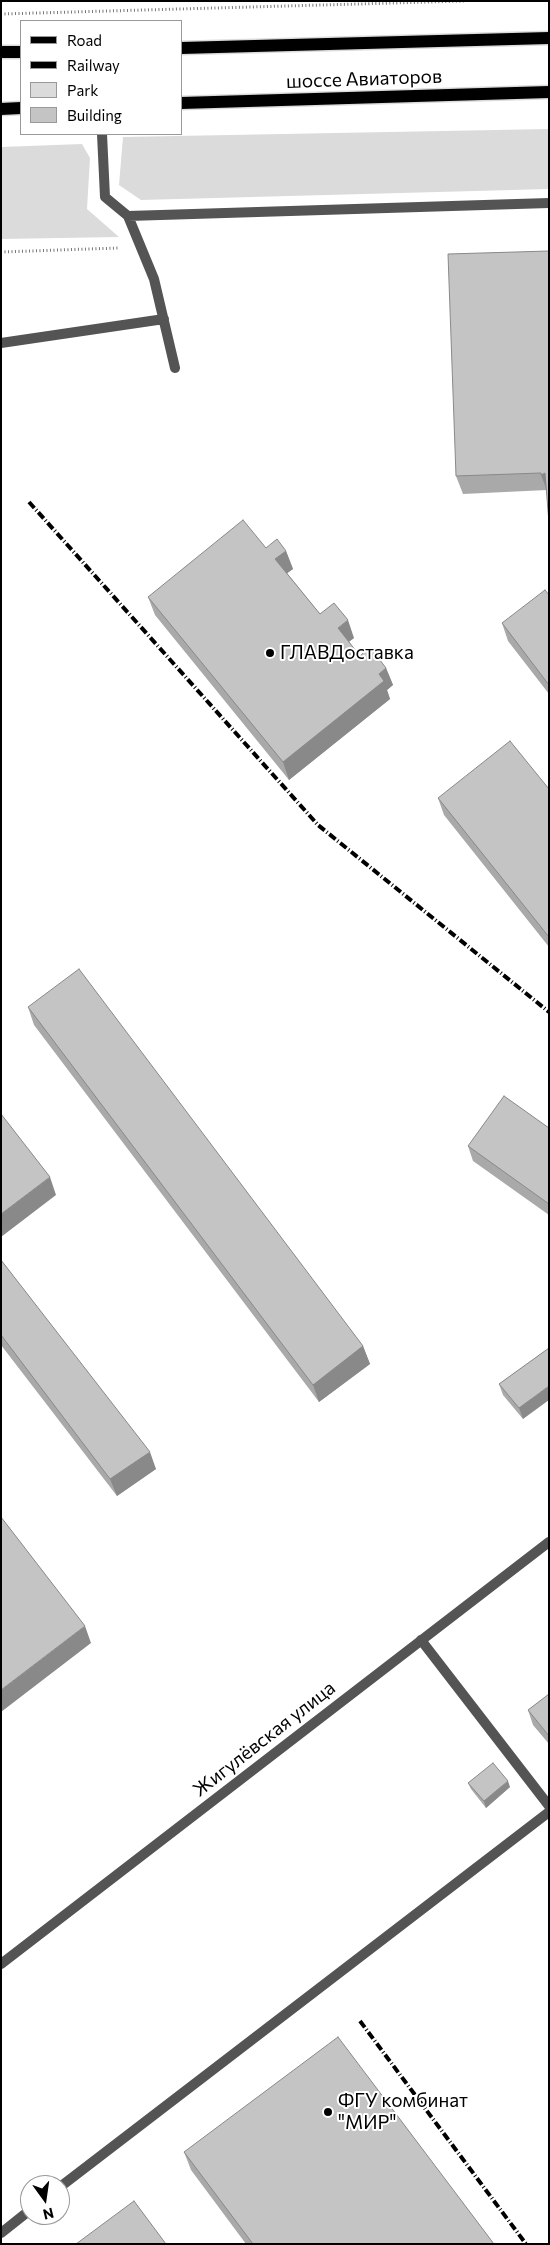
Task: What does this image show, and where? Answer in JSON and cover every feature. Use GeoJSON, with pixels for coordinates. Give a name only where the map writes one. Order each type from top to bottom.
{"type":"FeatureCollection","features":[{"type":"Feature","properties":{"kind":"main road","name":"шоссе Авиаторов"},"geometry":{"type":"LineString","coordinates":[[182,48],[549,38]]}},
{"type":"Feature","properties":{"kind":"main road"},"geometry":{"type":"LineString","coordinates":[[1,52],[20,52]]}},
{"type":"Feature","properties":{"kind":"main road","name":"шоссе Авиаторов"},"geometry":{"type":"LineString","coordinates":[[182,103],[549,92]]}},
{"type":"Feature","properties":{"kind":"main road"},"geometry":{"type":"LineString","coordinates":[[1,108],[20,108]]}},
{"type":"Feature","properties":{"kind":"street"},"geometry":{"type":"LineString","coordinates":[[102,135],[105,197],[128,216],[142,247],[154,279],[176,368]]}},
{"type":"Feature","properties":{"kind":"street"},"geometry":{"type":"LineString","coordinates":[[128,216],[549,202]]}},
{"type":"Feature","properties":{"kind":"street"},"geometry":{"type":"LineString","coordinates":[[1,343],[164,318]]}},
{"type":"Feature","properties":{"kind":"street","name":"Жигулёвская улица"},"geometry":{"type":"LineString","coordinates":[[1,1964],[549,1542]]}},
{"type":"Feature","properties":{"kind":"street"},"geometry":{"type":"LineString","coordinates":[[421,1640],[549,1806]]}},
{"type":"Feature","properties":{"kind":"street"},"geometry":{"type":"LineString","coordinates":[[70,2180],[549,1812]]}},
{"type":"Feature","properties":{"kind":"street"},"geometry":{"type":"LineString","coordinates":[[1,2232],[20,2218]]}},
{"type":"Feature","properties":{"kind":"path"},"geometry":{"type":"LineString","coordinates":[[1,14],[465,1]]}},
{"type":"Feature","properties":{"kind":"path"},"geometry":{"type":"LineString","coordinates":[[1,252],[142,247]]}},
{"type":"Feature","properties":{"kind":"green space"},"geometry":{"type":"Polygon","coordinates":[[[549,129],[549,189],[141,200],[119,185],[123,137],[549,129]]]}},
{"type":"Feature","properties":{"kind":"green space"},"geometry":{"type":"Polygon","coordinates":[[[82,144],[90,158],[87,209],[119,237],[1,239],[1,147],[82,144]]]}},
{"type":"Feature","properties":{"kind":"building"},"geometry":{"type":"Polygon","coordinates":[[[549,251],[549,523],[545,473],[541,475],[541,473],[456,476],[448,254],[549,251]]]}},
{"type":"Feature","properties":{"kind":"building"},"geometry":{"type":"Polygon","coordinates":[[[243,520],[266,548],[277,539],[286,551],[275,559],[320,614],[334,603],[348,620],[338,628],[360,656],[370,647],[386,668],[379,674],[384,681],[283,762],[148,597],[243,520]]]}},
{"type":"Feature","properties":{"kind":"building"},"geometry":{"type":"Polygon","coordinates":[[[545,590],[549,595],[549,685],[502,623],[545,590]]]}},
{"type":"Feature","properties":{"kind":"building"},"geometry":{"type":"Polygon","coordinates":[[[510,741],[549,789],[549,937],[438,798],[510,741]]]}},
{"type":"Feature","properties":{"kind":"building"},"geometry":{"type":"Polygon","coordinates":[[[79,969],[363,1346],[313,1385],[28,1007],[79,969]]]}},
{"type":"Feature","properties":{"kind":"building"},"geometry":{"type":"Polygon","coordinates":[[[504,1096],[549,1128],[549,1204],[468,1146],[504,1096]]]}},
{"type":"Feature","properties":{"kind":"building"},"geometry":{"type":"Polygon","coordinates":[[[1,1114],[50,1177],[1,1214],[1,1114]]]}},
{"type":"Feature","properties":{"kind":"building"},"geometry":{"type":"Polygon","coordinates":[[[1,1260],[150,1452],[110,1479],[1,1335],[1,1260]]]}},
{"type":"Feature","properties":{"kind":"building"},"geometry":{"type":"Polygon","coordinates":[[[549,1348],[549,1386],[519,1408],[499,1384],[549,1348]]]}},
{"type":"Feature","properties":{"kind":"building"},"geometry":{"type":"Polygon","coordinates":[[[1,1517],[85,1626],[1,1690],[1,1517]]]}},
{"type":"Feature","properties":{"kind":"building"},"geometry":{"type":"Polygon","coordinates":[[[549,1694],[549,1736],[528,1710],[549,1694]]]}},
{"type":"Feature","properties":{"kind":"building"},"geometry":{"type":"Polygon","coordinates":[[[493,1763],[508,1781],[484,1801],[468,1783],[493,1763]]]}},
{"type":"Feature","properties":{"kind":"building","name":"ФГУ комбинат \"МИР\""},"geometry":{"type":"Polygon","coordinates":[[[338,2037],[494,2244],[253,2244],[184,2152],[338,2037]]]}},
{"type":"Feature","properties":{"kind":"building"},"geometry":{"type":"Polygon","coordinates":[[[134,2201],[166,2244],[76,2244],[134,2201]]]}},
{"type":"Feature","properties":{"kind":"railway"},"geometry":{"type":"LineString","coordinates":[[29,502],[318,825],[549,1012]]}},
{"type":"Feature","properties":{"kind":"railway"},"geometry":{"type":"LineString","coordinates":[[360,2021],[526,2244]]}},
{"type":"Feature","properties":{"kind":"place","name":"ГЛАВДоставка"},"geometry":{"type":"Point","coordinates":[270,653]}},
{"type":"Feature","properties":{"kind":"place","name":"ФГУ комбинат \"МИР\""},"geometry":{"type":"Point","coordinates":[328,2112]}}]}
